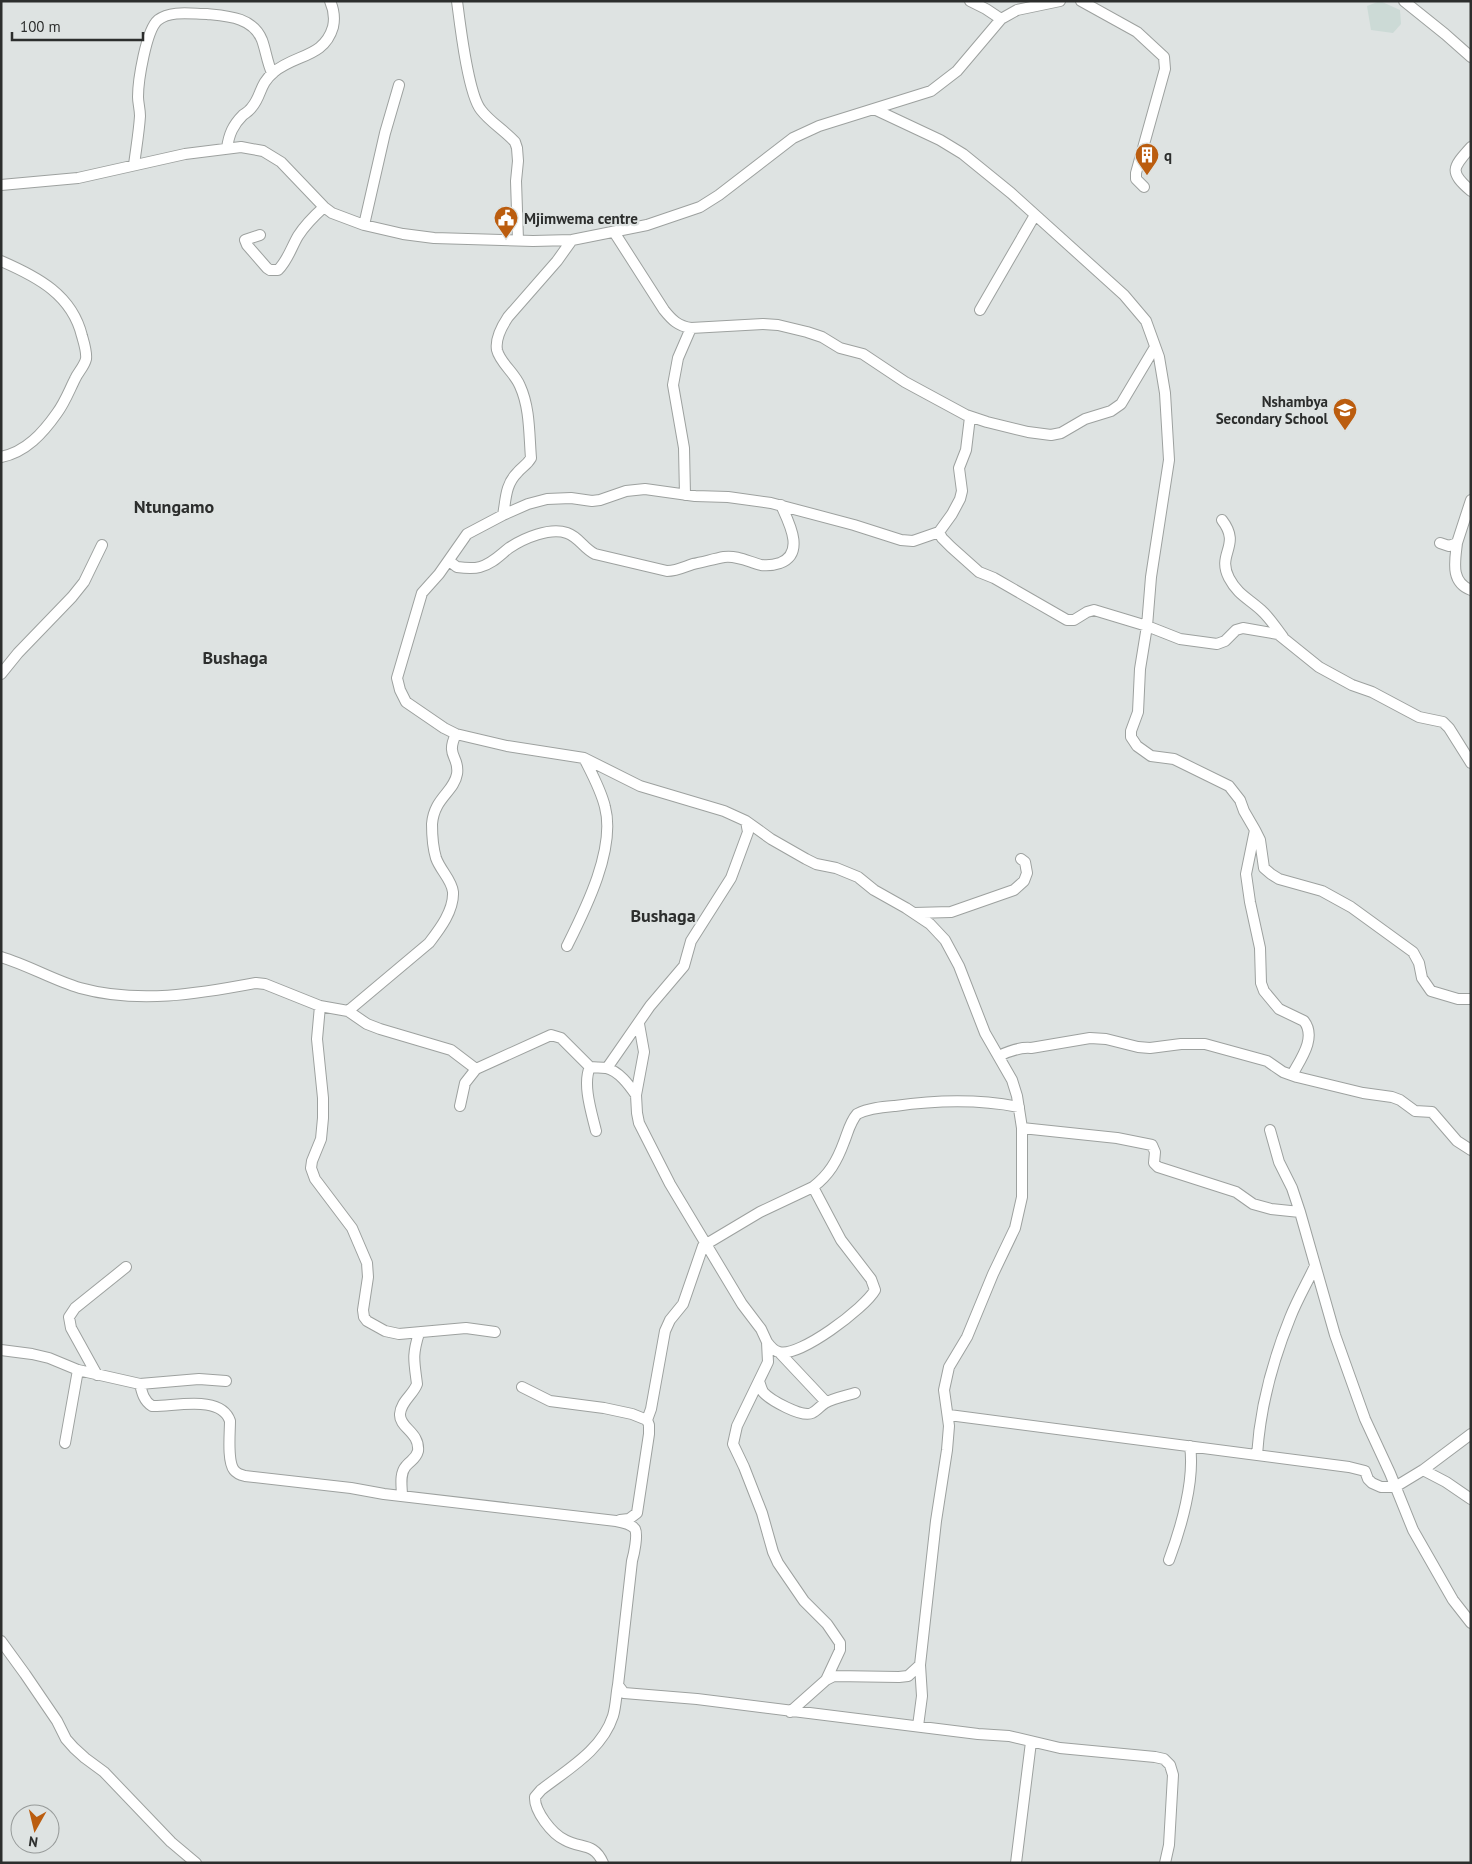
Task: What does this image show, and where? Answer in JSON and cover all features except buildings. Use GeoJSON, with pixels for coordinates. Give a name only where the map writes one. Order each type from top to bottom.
{"type":"FeatureCollection","features":[{"type":"Feature","properties":{"kind":"street"},"geometry":{"type":"LineString","coordinates":[[227,148],[228,135],[234,124],[252,108],[261,86],[272,72],[315,52],[324,45],[331,34],[334,22],[334,9],[330,1]]}},
{"type":"Feature","properties":{"kind":"street"},"geometry":{"type":"LineString","coordinates":[[457,1],[462,40],[475,100],[480,110],[515,142],[517,148],[518,240]]}},
{"type":"Feature","properties":{"kind":"street"},"geometry":{"type":"LineString","coordinates":[[970,1],[986,9],[1001,20]]}},
{"type":"Feature","properties":{"kind":"street"},"geometry":{"type":"LineString","coordinates":[[1,184],[78,178],[185,154],[241,147],[262,151],[281,162],[324,207],[332,213],[364,225],[426,237],[572,240],[647,225],[700,207],[719,195],[793,138],[819,126],[931,91],[957,71],[1001,20],[1017,10],[1060,1]]}},
{"type":"Feature","properties":{"kind":"street"},"geometry":{"type":"LineString","coordinates":[[1081,1],[1136,32],[1164,56],[1166,69],[1136,173],[1136,179],[1144,187]]}},
{"type":"Feature","properties":{"kind":"street"},"geometry":{"type":"LineString","coordinates":[[1404,1],[1471,57]]}},
{"type":"Feature","properties":{"kind":"street"},"geometry":{"type":"LineString","coordinates":[[134,165],[140,118],[138,97],[144,58],[149,34],[152,26],[158,20],[173,14],[224,15],[248,23],[261,37],[272,72]]}},
{"type":"Feature","properties":{"kind":"street"},"geometry":{"type":"LineString","coordinates":[[364,225],[385,133],[399,85]]}},
{"type":"Feature","properties":{"kind":"street"},"geometry":{"type":"LineString","coordinates":[[874,109],[940,140],[963,154],[1035,215],[1136,308],[1146,321],[1159,357],[1165,393],[1169,460],[1151,576],[1148,626],[1140,669],[1138,712],[1131,731],[1131,737],[1137,746],[1151,756],[1174,759],[1229,786],[1240,800],[1260,840],[1264,868],[1279,879],[1322,891],[1351,907],[1413,952],[1419,963],[1422,978],[1431,991],[1458,999],[1471,999]]}},
{"type":"Feature","properties":{"kind":"street"},"geometry":{"type":"LineString","coordinates":[[1471,147],[1458,161],[1455,170],[1457,179],[1471,191]]}},
{"type":"Feature","properties":{"kind":"street"},"geometry":{"type":"LineString","coordinates":[[260,235],[245,240],[247,245],[267,268],[278,270],[284,264],[299,234],[324,207]]}},
{"type":"Feature","properties":{"kind":"street"},"geometry":{"type":"LineString","coordinates":[[980,310],[1035,215]]}},
{"type":"Feature","properties":{"kind":"street"},"geometry":{"type":"LineString","coordinates":[[614,232],[664,310],[680,326],[691,328],[763,324],[778,325],[807,332],[822,337],[840,348],[863,354],[906,382],[970,417],[1028,432],[1060,433],[1085,419],[1110,411],[1122,404],[1155,347]]}},
{"type":"Feature","properties":{"kind":"street"},"geometry":{"type":"LineString","coordinates":[[503,515],[506,490],[517,473],[526,466],[531,458],[525,400],[516,378],[497,351],[502,326],[557,261],[572,240]]}},
{"type":"Feature","properties":{"kind":"street"},"geometry":{"type":"LineString","coordinates":[[1,261],[40,281],[66,302],[76,316],[86,359],[75,378],[71,392],[43,432],[18,451],[1,457]]}},
{"type":"Feature","properties":{"kind":"street"},"geometry":{"type":"LineString","coordinates":[[685,495],[684,448],[673,385],[678,358],[691,328]]}},
{"type":"Feature","properties":{"kind":"street"},"geometry":{"type":"LineString","coordinates":[[918,1726],[922,1696],[920,1664],[936,1521],[948,1450],[949,1415],[944,1390],[949,1367],[967,1336],[993,1274],[1012,1237],[1019,1215],[1024,1165],[1022,1128],[1012,1080],[984,1033],[959,966],[945,940],[930,924],[874,890],[858,876],[816,864],[771,839],[746,821],[724,811],[647,788],[584,758],[507,746],[456,734],[406,702],[397,678],[422,593],[449,561],[466,534],[503,515],[528,504],[548,499],[571,498],[592,501],[635,489],[656,490],[685,495],[781,505],[901,540],[913,541],[940,532],[962,495],[959,468],[966,450],[970,417]]}},
{"type":"Feature","properties":{"kind":"street"},"geometry":{"type":"LineString","coordinates":[[1471,500],[1468,521],[1457,543],[1454,570],[1456,578],[1465,588],[1471,590]]}},
{"type":"Feature","properties":{"kind":"street"},"geometry":{"type":"LineString","coordinates":[[449,561],[457,568],[480,567],[495,560],[522,541],[552,531],[567,533],[576,537],[588,550],[595,554],[668,571],[676,571],[693,564],[724,557],[742,559],[763,566],[774,566],[788,558],[794,540],[791,526],[781,505]]}},
{"type":"Feature","properties":{"kind":"street"},"geometry":{"type":"LineString","coordinates":[[1222,520],[1229,529],[1231,539],[1224,565],[1229,578],[1242,596],[1266,614],[1284,638]]}},
{"type":"Feature","properties":{"kind":"street"},"geometry":{"type":"LineString","coordinates":[[940,532],[942,538],[950,547],[979,572],[1005,584],[1062,618],[1074,620],[1094,610],[1148,626],[1180,639],[1218,644],[1225,641],[1236,630],[1243,628],[1278,634],[1318,667],[1352,685],[1372,692],[1419,717],[1443,722],[1449,728],[1471,763]]}},
{"type":"Feature","properties":{"kind":"street"},"geometry":{"type":"LineString","coordinates":[[1440,543],[1449,546],[1457,543]]}},
{"type":"Feature","properties":{"kind":"street"},"geometry":{"type":"LineString","coordinates":[[1,674],[84,582],[102,545]]}},
{"type":"Feature","properties":{"kind":"street"},"geometry":{"type":"LineString","coordinates":[[348,1011],[429,944],[449,911],[453,891],[436,859],[432,824],[434,810],[454,781],[457,773],[450,745],[456,734]]}},
{"type":"Feature","properties":{"kind":"street"},"geometry":{"type":"LineString","coordinates":[[567,946],[599,873],[605,847],[607,823],[602,796],[584,758]]}},
{"type":"Feature","properties":{"kind":"street"},"geometry":{"type":"LineString","coordinates":[[607,1068],[650,1006],[684,966],[691,940],[732,878],[748,832],[746,821]]}},
{"type":"Feature","properties":{"kind":"street"},"geometry":{"type":"LineString","coordinates":[[1255,830],[1246,874],[1260,948],[1261,983],[1264,992],[1279,1009],[1304,1021],[1310,1033],[1307,1047],[1292,1075]]}},
{"type":"Feature","properties":{"kind":"street"},"geometry":{"type":"LineString","coordinates":[[914,913],[951,912],[1014,890],[1024,881],[1027,873],[1025,862],[1021,859]]}},
{"type":"Feature","properties":{"kind":"street"},"geometry":{"type":"LineString","coordinates":[[1,957],[18,962],[80,988],[112,994],[175,996],[256,983],[265,984],[320,1006],[348,1011],[367,1024],[380,1029],[451,1050],[476,1069]]}},
{"type":"Feature","properties":{"kind":"street"},"geometry":{"type":"LineString","coordinates":[[320,1006],[317,1039],[323,1098],[323,1118],[321,1139],[312,1161],[315,1179],[352,1228],[367,1263],[368,1277],[363,1310],[364,1317],[374,1326],[399,1334],[466,1328],[495,1332]]}},
{"type":"Feature","properties":{"kind":"street"},"geometry":{"type":"LineString","coordinates":[[639,1024],[644,1052],[636,1095],[639,1123],[670,1184],[742,1304],[761,1329],[767,1342],[768,1362],[738,1426],[732,1444],[744,1467],[762,1513],[778,1563],[804,1601],[827,1624],[840,1643],[840,1650],[826,1680]]}},
{"type":"Feature","properties":{"kind":"street"},"geometry":{"type":"LineString","coordinates":[[460,1106],[464,1083],[476,1069],[552,1035],[561,1038],[590,1068],[607,1068],[624,1080],[636,1095]]}},
{"type":"Feature","properties":{"kind":"street"},"geometry":{"type":"LineString","coordinates":[[999,1056],[1010,1050],[1024,1047],[1031,1048],[1090,1038],[1106,1038],[1138,1047],[1150,1048],[1181,1044],[1205,1044],[1267,1061],[1292,1075],[1363,1093],[1392,1097],[1416,1111],[1432,1112],[1457,1141],[1471,1150]]}},
{"type":"Feature","properties":{"kind":"street"},"geometry":{"type":"LineString","coordinates":[[590,1068],[587,1081],[596,1132]]}},
{"type":"Feature","properties":{"kind":"street"},"geometry":{"type":"LineString","coordinates":[[616,1521],[629,1519],[637,1513],[649,1434],[647,1420],[651,1409],[665,1331],[670,1320],[683,1304],[701,1250],[706,1243],[760,1212],[813,1187],[831,1170],[839,1156],[853,1119],[863,1111],[946,1101],[1002,1104],[1019,1107]]}},
{"type":"Feature","properties":{"kind":"street"},"geometry":{"type":"LineString","coordinates":[[1022,1128],[1117,1138],[1152,1145],[1155,1152],[1154,1163],[1158,1167],[1236,1192],[1253,1204],[1271,1209],[1300,1212]]}},
{"type":"Feature","properties":{"kind":"street"},"geometry":{"type":"LineString","coordinates":[[1270,1130],[1279,1162],[1292,1188],[1300,1212],[1348,1373],[1365,1419],[1413,1530],[1453,1600],[1471,1623]]}},
{"type":"Feature","properties":{"kind":"street"},"geometry":{"type":"LineString","coordinates":[[779,1352],[792,1350],[840,1325],[875,1290],[872,1279],[849,1252],[813,1187]]}},
{"type":"Feature","properties":{"kind":"street"},"geometry":{"type":"LineString","coordinates":[[1257,1455],[1258,1435],[1273,1369],[1291,1316],[1315,1266]]}},
{"type":"Feature","properties":{"kind":"street"},"geometry":{"type":"LineString","coordinates":[[97,1375],[71,1328],[69,1317],[75,1308],[126,1267]]}},
{"type":"Feature","properties":{"kind":"street"},"geometry":{"type":"LineString","coordinates":[[402,1496],[402,1475],[406,1467],[416,1458],[418,1448],[414,1434],[401,1421],[400,1416],[404,1402],[417,1384],[413,1363],[415,1345],[419,1333]]}},
{"type":"Feature","properties":{"kind":"street"},"geometry":{"type":"LineString","coordinates":[[767,1342],[779,1352],[826,1402]]}},
{"type":"Feature","properties":{"kind":"street"},"geometry":{"type":"LineString","coordinates":[[1,1350],[49,1358],[78,1370],[140,1384],[199,1380],[226,1381]]}},
{"type":"Feature","properties":{"kind":"street"},"geometry":{"type":"LineString","coordinates":[[65,1443],[78,1370]]}},
{"type":"Feature","properties":{"kind":"street"},"geometry":{"type":"LineString","coordinates":[[759,1380],[761,1388],[768,1397],[799,1412],[812,1413],[826,1402],[855,1393]]}},
{"type":"Feature","properties":{"kind":"street"},"geometry":{"type":"LineString","coordinates":[[140,1384],[143,1396],[147,1403],[152,1406],[196,1403],[216,1408],[228,1415],[230,1421],[230,1461],[233,1470],[238,1474],[402,1496],[616,1521],[631,1526],[636,1532],[635,1551],[632,1561],[618,1685],[612,1716],[602,1738],[591,1751],[541,1790],[535,1797],[536,1808],[558,1835],[565,1840],[591,1848],[603,1863]]}},
{"type":"Feature","properties":{"kind":"street"},"geometry":{"type":"LineString","coordinates":[[522,1387],[550,1401],[604,1408],[632,1414],[647,1420]]}},
{"type":"Feature","properties":{"kind":"street"},"geometry":{"type":"LineString","coordinates":[[949,1415],[1361,1469],[1366,1472],[1368,1479],[1372,1483],[1381,1487],[1395,1487],[1423,1470],[1471,1434]]}},
{"type":"Feature","properties":{"kind":"street"},"geometry":{"type":"LineString","coordinates":[[1169,1560],[1177,1538],[1188,1491],[1192,1457],[1190,1446]]}},
{"type":"Feature","properties":{"kind":"street"},"geometry":{"type":"LineString","coordinates":[[1423,1470],[1446,1482],[1471,1499]]}},
{"type":"Feature","properties":{"kind":"street"},"geometry":{"type":"LineString","coordinates":[[1,1641],[74,1748],[104,1772],[171,1842],[196,1863]]}},
{"type":"Feature","properties":{"kind":"street"},"geometry":{"type":"LineString","coordinates":[[790,1712],[826,1680],[834,1676],[908,1676],[920,1664]]}},
{"type":"Feature","properties":{"kind":"street"},"geometry":{"type":"LineString","coordinates":[[618,1685],[624,1692],[631,1694],[1010,1736],[1060,1748],[1128,1753],[1164,1759],[1170,1765],[1173,1775],[1169,1845],[1165,1863]]}},
{"type":"Feature","properties":{"kind":"street"},"geometry":{"type":"LineString","coordinates":[[1016,1863],[1031,1742]]}},
{"type":"Feature","properties":{"kind":"shaded area"},"geometry":{"type":"Polygon","coordinates":[[[1380,1],[1400,10],[1401,24],[1393,33],[1371,30],[1367,6],[1380,1]]]}},
{"type":"Feature","properties":{"kind":"place","name":"q"},"geometry":{"type":"Point","coordinates":[1147,176]}},
{"type":"Feature","properties":{"kind":"place","name":"Mjimwema centre"},"geometry":{"type":"Point","coordinates":[506,239]}},
{"type":"Feature","properties":{"kind":"place","name":"Nshambya Secondary School"},"geometry":{"type":"Point","coordinates":[1345,431]}},
{"type":"Feature","properties":{"kind":"district","name":"Ntungamo"},"geometry":{"type":"Point","coordinates":[174,506]}},
{"type":"Feature","properties":{"kind":"district","name":"Bushaga"},"geometry":{"type":"Point","coordinates":[235,657]}},
{"type":"Feature","properties":{"kind":"district","name":"Bushaga"},"geometry":{"type":"Point","coordinates":[663,915]}}]}
